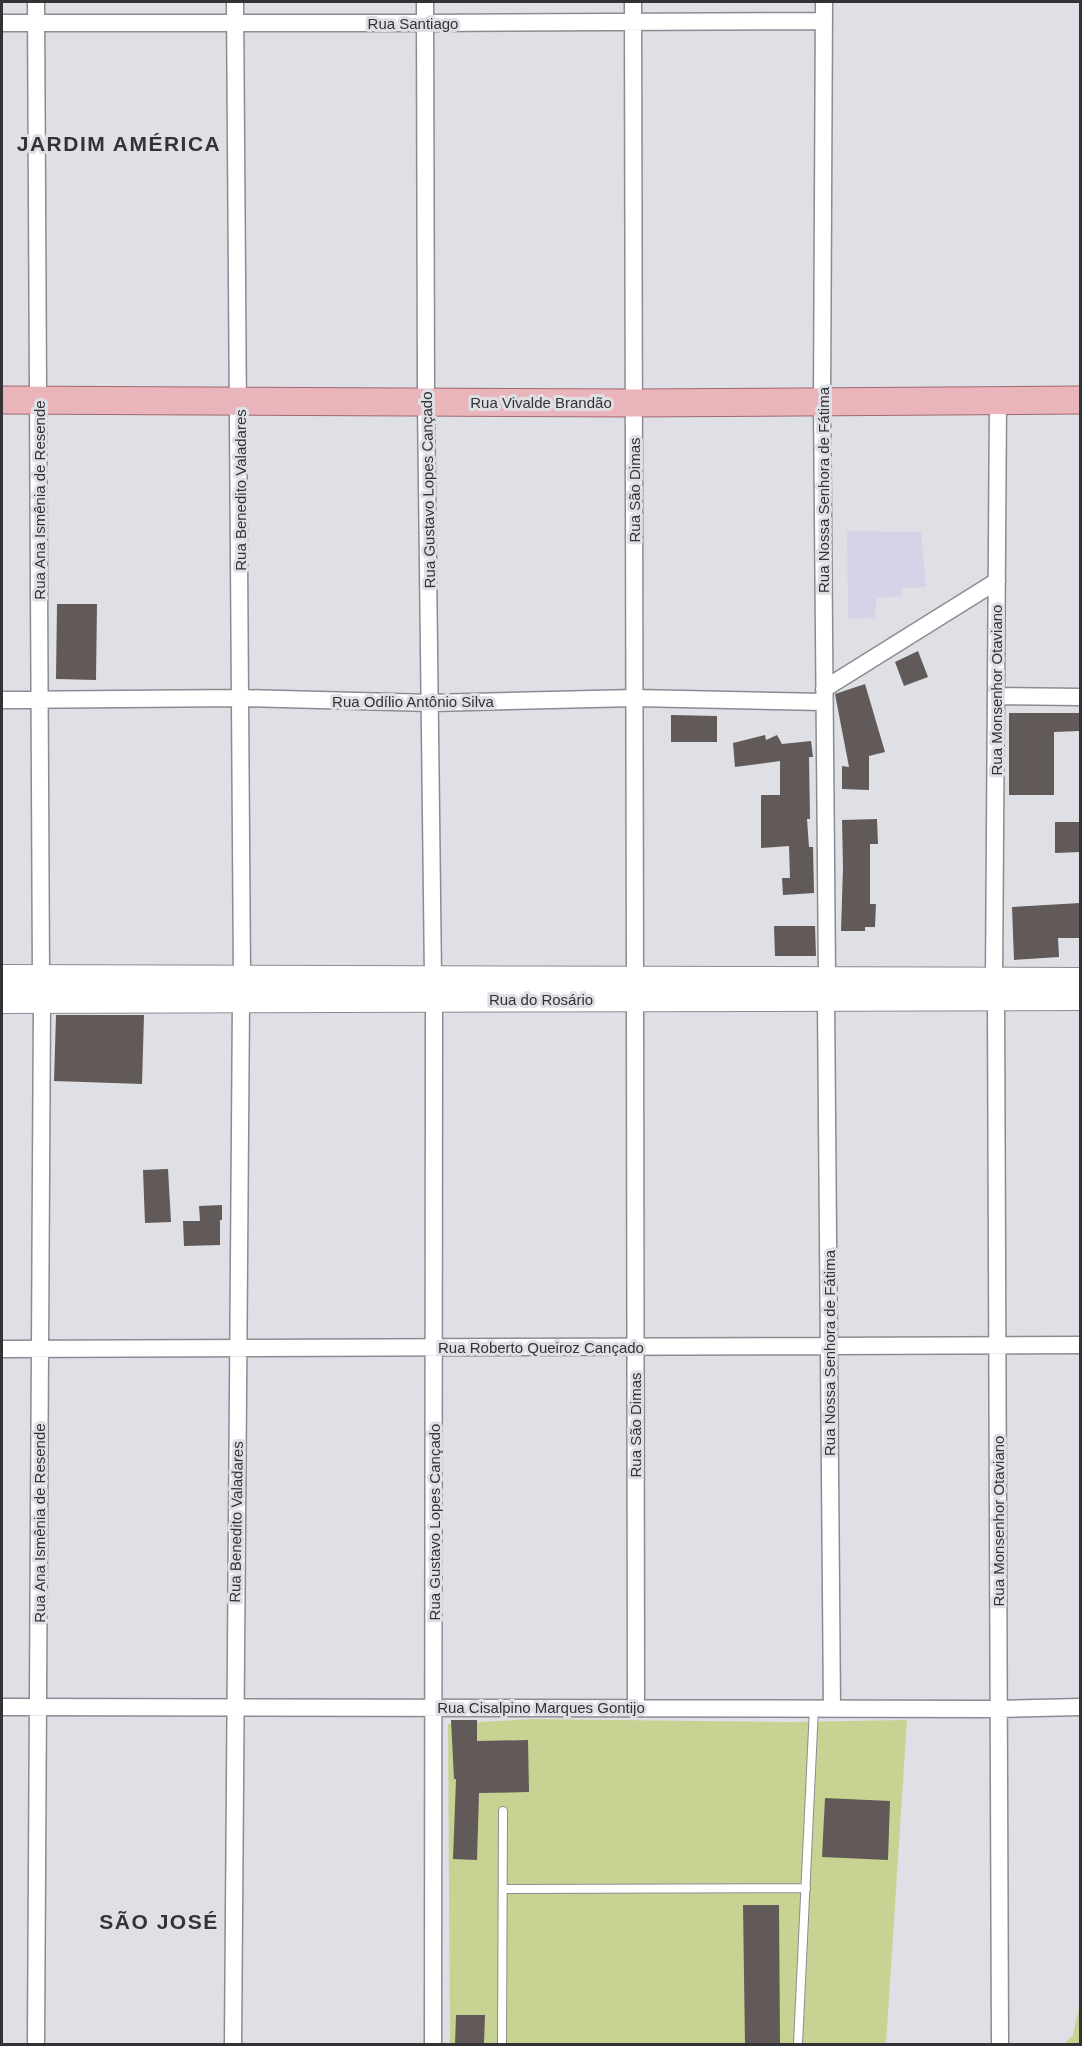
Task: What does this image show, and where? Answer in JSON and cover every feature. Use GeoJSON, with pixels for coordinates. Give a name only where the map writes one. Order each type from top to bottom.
{"type":"FeatureCollection","features":[{"type":"Feature","properties":{"kind":"main road","name":"Rua Vivalde Brandão"},"geometry":{"type":"LineString","coordinates":[[2,400],[634,403],[1080,400]]}},
{"type":"Feature","properties":{"kind":"main road","name":"Rua do Rosário"},"geometry":{"type":"LineString","coordinates":[[2,977],[41,989],[995,989],[1080,980]]}},
{"type":"Feature","properties":{"kind":"main road","name":"Rua do Rosário"},"geometry":{"type":"LineString","coordinates":[[2,1001],[41,989]]}},
{"type":"Feature","properties":{"kind":"main road","name":"Rua do Rosário"},"geometry":{"type":"LineString","coordinates":[[995,989],[1080,998]]}},
{"type":"Feature","properties":{"kind":"street","name":"Rua Ana Ismênia de Resende"},"geometry":{"type":"LineString","coordinates":[[36,2],[41,989],[36,2044]]}},
{"type":"Feature","properties":{"kind":"street","name":"Rua Benedito Valadares"},"geometry":{"type":"LineString","coordinates":[[233,2044],[242,989],[235,2]]}},
{"type":"Feature","properties":{"kind":"street","name":"Rua Gustavo Lopes Cançado"},"geometry":{"type":"LineString","coordinates":[[425,2],[426,402],[434,989],[433,2044]]}},
{"type":"Feature","properties":{"kind":"street","name":"Rua São Dimas"},"geometry":{"type":"LineString","coordinates":[[633,2],[636,1707]]}},
{"type":"Feature","properties":{"kind":"street","name":"Rua Nossa Senhora de Fátima"},"geometry":{"type":"LineString","coordinates":[[824,2],[822,401],[832,1708]]}},
{"type":"Feature","properties":{"kind":"street","name":"Rua Santiago"},"geometry":{"type":"LineString","coordinates":[[2,23],[824,21]]}},
{"type":"Feature","properties":{"kind":"street","name":"Rua Monsenhor Otaviano"},"geometry":{"type":"LineString","coordinates":[[998,400],[995,989],[1000,2044]]}},
{"type":"Feature","properties":{"kind":"street"},"geometry":{"type":"LineString","coordinates":[[824,695],[997,581]]}},
{"type":"Feature","properties":{"kind":"street","name":"Rua Odílio Antônio Silva"},"geometry":{"type":"LineString","coordinates":[[2,700],[241,698],[431,703],[824,695]]}},
{"type":"Feature","properties":{"kind":"street"},"geometry":{"type":"LineString","coordinates":[[996,696],[1080,697]]}},
{"type":"Feature","properties":{"kind":"street","name":"Rua Roberto Queiroz Cançado"},"geometry":{"type":"LineString","coordinates":[[2,1349],[1080,1345]]}},
{"type":"Feature","properties":{"kind":"street","name":"Rua Cisalpino Marques Gontijo"},"geometry":{"type":"LineString","coordinates":[[2,1707],[999,1709],[1080,1707]]}},
{"type":"Feature","properties":{"kind":"lane"},"geometry":{"type":"LineString","coordinates":[[798,2044],[814,1708]]}},
{"type":"Feature","properties":{"kind":"lane"},"geometry":{"type":"LineString","coordinates":[[502,2044],[503,1811]]}},
{"type":"Feature","properties":{"kind":"lane"},"geometry":{"type":"LineString","coordinates":[[503,1889],[806,1888]]}},
{"type":"Feature","properties":{"kind":"shaded area"},"geometry":{"type":"Polygon","coordinates":[[[847,531],[921,532],[926,587],[902,588],[901,596],[877,598],[874,618],[848,619],[847,531]]]}},
{"type":"Feature","properties":{"kind":"green space"},"geometry":{"type":"Polygon","coordinates":[[[532,1719],[790,1722],[907,1720],[886,2044],[450,2044],[448,1724],[532,1719]]]}},
{"type":"Feature","properties":{"kind":"green space"},"geometry":{"type":"Polygon","coordinates":[[[1080,2003],[1080,2044],[1064,2044],[1073,2035],[1080,2003]]]}},
{"type":"Feature","properties":{"kind":"building"},"geometry":{"type":"Polygon","coordinates":[[[57,604],[97,604],[96,680],[56,679],[57,604]]]}},
{"type":"Feature","properties":{"kind":"building"},"geometry":{"type":"Polygon","coordinates":[[[918,651],[928,677],[904,686],[895,662],[918,651]]]}},
{"type":"Feature","properties":{"kind":"building"},"geometry":{"type":"Polygon","coordinates":[[[865,684],[885,752],[869,756],[869,790],[842,789],[842,766],[849,767],[835,694],[865,684]]]}},
{"type":"Feature","properties":{"kind":"building"},"geometry":{"type":"Polygon","coordinates":[[[1009,713],[1080,713],[1080,731],[1054,732],[1054,795],[1009,795],[1009,713]]]}},
{"type":"Feature","properties":{"kind":"building"},"geometry":{"type":"Polygon","coordinates":[[[671,715],[717,716],[717,742],[671,742],[671,715]]]}},
{"type":"Feature","properties":{"kind":"building"},"geometry":{"type":"Polygon","coordinates":[[[765,735],[766,740],[777,735],[782,744],[811,741],[813,757],[809,757],[810,819],[807,819],[809,847],[813,847],[814,893],[783,895],[782,878],[790,878],[789,846],[761,848],[761,795],[780,795],[780,761],[735,767],[733,743],[765,735]]]}},
{"type":"Feature","properties":{"kind":"building"},"geometry":{"type":"Polygon","coordinates":[[[877,819],[878,844],[870,844],[870,904],[876,904],[875,927],[865,927],[865,931],[841,931],[842,820],[877,819]]]}},
{"type":"Feature","properties":{"kind":"building"},"geometry":{"type":"Polygon","coordinates":[[[1055,822],[1080,822],[1080,852],[1055,853],[1055,822]]]}},
{"type":"Feature","properties":{"kind":"building"},"geometry":{"type":"Polygon","coordinates":[[[1080,903],[1080,938],[1058,938],[1059,957],[1014,960],[1012,907],[1080,903]]]}},
{"type":"Feature","properties":{"kind":"building"},"geometry":{"type":"Polygon","coordinates":[[[774,926],[815,926],[816,956],[775,956],[774,926]]]}},
{"type":"Feature","properties":{"kind":"building"},"geometry":{"type":"Polygon","coordinates":[[[56,1015],[144,1015],[142,1084],[54,1081],[56,1015]]]}},
{"type":"Feature","properties":{"kind":"building"},"geometry":{"type":"Polygon","coordinates":[[[168,1169],[171,1222],[145,1223],[143,1170],[168,1169]]]}},
{"type":"Feature","properties":{"kind":"building"},"geometry":{"type":"Polygon","coordinates":[[[222,1205],[220,1245],[184,1246],[183,1221],[200,1221],[199,1206],[222,1205]]]}},
{"type":"Feature","properties":{"kind":"building"},"geometry":{"type":"Polygon","coordinates":[[[451,1720],[477,1720],[477,1741],[528,1740],[529,1792],[479,1793],[477,1860],[453,1859],[456,1779],[454,1779],[451,1720]]]}},
{"type":"Feature","properties":{"kind":"building"},"geometry":{"type":"Polygon","coordinates":[[[825,1798],[890,1801],[888,1860],[822,1857],[825,1798]]]}},
{"type":"Feature","properties":{"kind":"building"},"geometry":{"type":"Polygon","coordinates":[[[743,1905],[779,1905],[780,2044],[745,2044],[743,1905]]]}},
{"type":"Feature","properties":{"kind":"building"},"geometry":{"type":"Polygon","coordinates":[[[456,2015],[485,2015],[484,2044],[455,2044],[456,2015]]]}},
{"type":"Feature","properties":{"kind":"district","name":"JARDIM AMÉRICA"},"geometry":{"type":"Point","coordinates":[119,143]}},
{"type":"Feature","properties":{"kind":"district","name":"SÃO JOSÉ"},"geometry":{"type":"Point","coordinates":[159,1921]}}]}
